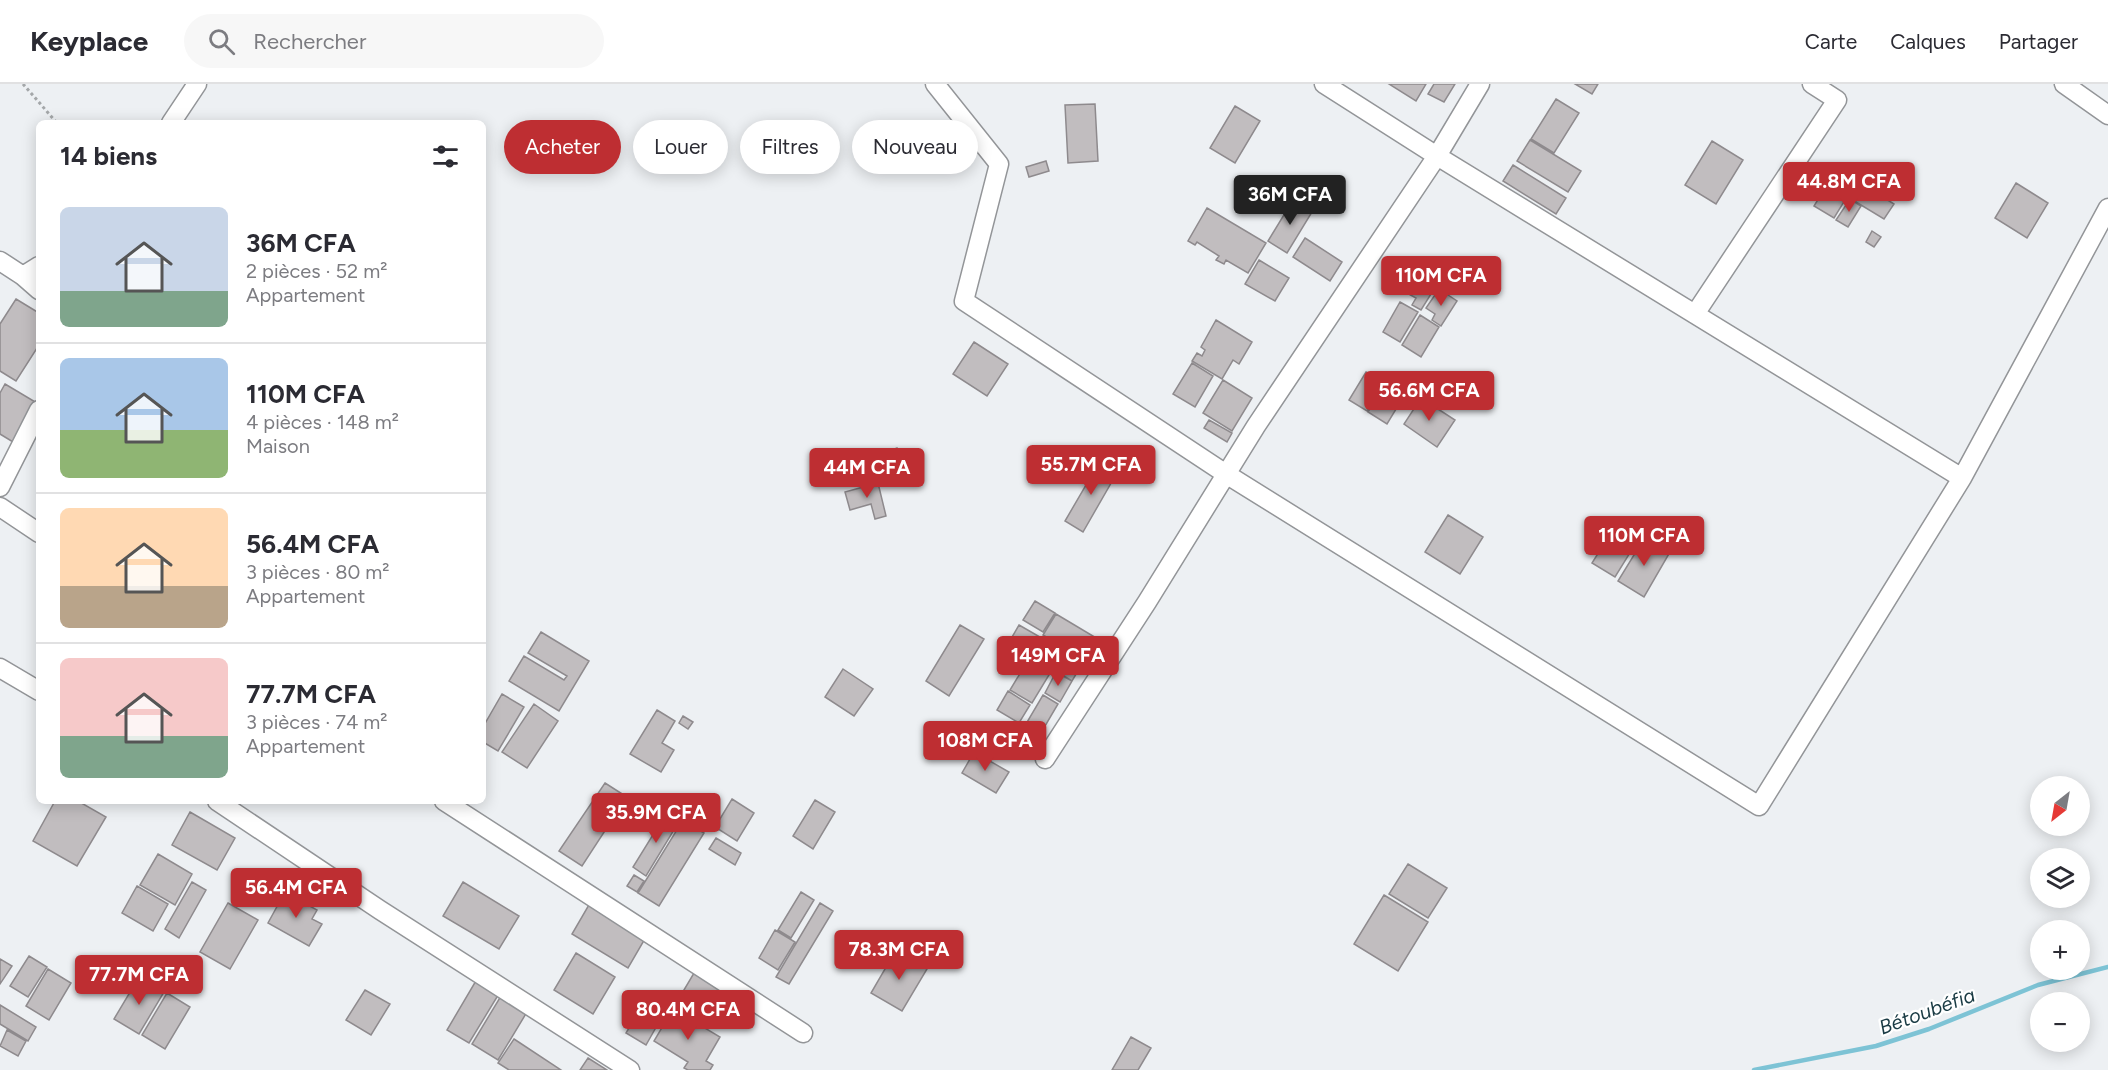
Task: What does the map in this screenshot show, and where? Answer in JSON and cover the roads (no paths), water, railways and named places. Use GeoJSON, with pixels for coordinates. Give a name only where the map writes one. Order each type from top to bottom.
{"type":"FeatureCollection","features":[{"type":"Feature","properties":{"kind":"street"},"geometry":{"type":"LineString","coordinates":[[173,120],[197,84]]}},
{"type":"Feature","properties":{"kind":"street"},"geometry":{"type":"LineString","coordinates":[[935,84],[999,164],[964,301],[1226,474],[1759,806],[1962,478],[2108,208]]}},
{"type":"Feature","properties":{"kind":"street"},"geometry":{"type":"LineString","coordinates":[[1324,84],[1437,156],[1962,478]]}},
{"type":"Feature","properties":{"kind":"street"},"geometry":{"type":"LineString","coordinates":[[1045,759],[1147,602],[1226,474],[1437,156],[1480,84]]}},
{"type":"Feature","properties":{"kind":"street"},"geometry":{"type":"LineString","coordinates":[[1695,314],[1837,100],[1812,84]]}},
{"type":"Feature","properties":{"kind":"street"},"geometry":{"type":"LineString","coordinates":[[2064,84],[2108,115]]}},
{"type":"Feature","properties":{"kind":"street"},"geometry":{"type":"LineString","coordinates":[[0,261],[31,271]]}},
{"type":"Feature","properties":{"kind":"street"},"geometry":{"type":"LineString","coordinates":[[0,487],[36,416]]}},
{"type":"Feature","properties":{"kind":"street"},"geometry":{"type":"LineString","coordinates":[[0,507],[36,531]]}},
{"type":"Feature","properties":{"kind":"street"},"geometry":{"type":"LineString","coordinates":[[0,668],[36,689]]}},
{"type":"Feature","properties":{"kind":"street"},"geometry":{"type":"LineString","coordinates":[[221,804],[380,910],[630,1070]]}},
{"type":"Feature","properties":{"kind":"street"},"geometry":{"type":"LineString","coordinates":[[449,804],[803,1033]]}},
{"type":"Feature","properties":{"kind":"waterway","name":"Bétoubéfia"},"geometry":{"type":"LineString","coordinates":[[1754,1070],[1876,1046],[1929,1029],[2038,985],[2108,967]]}}]}
